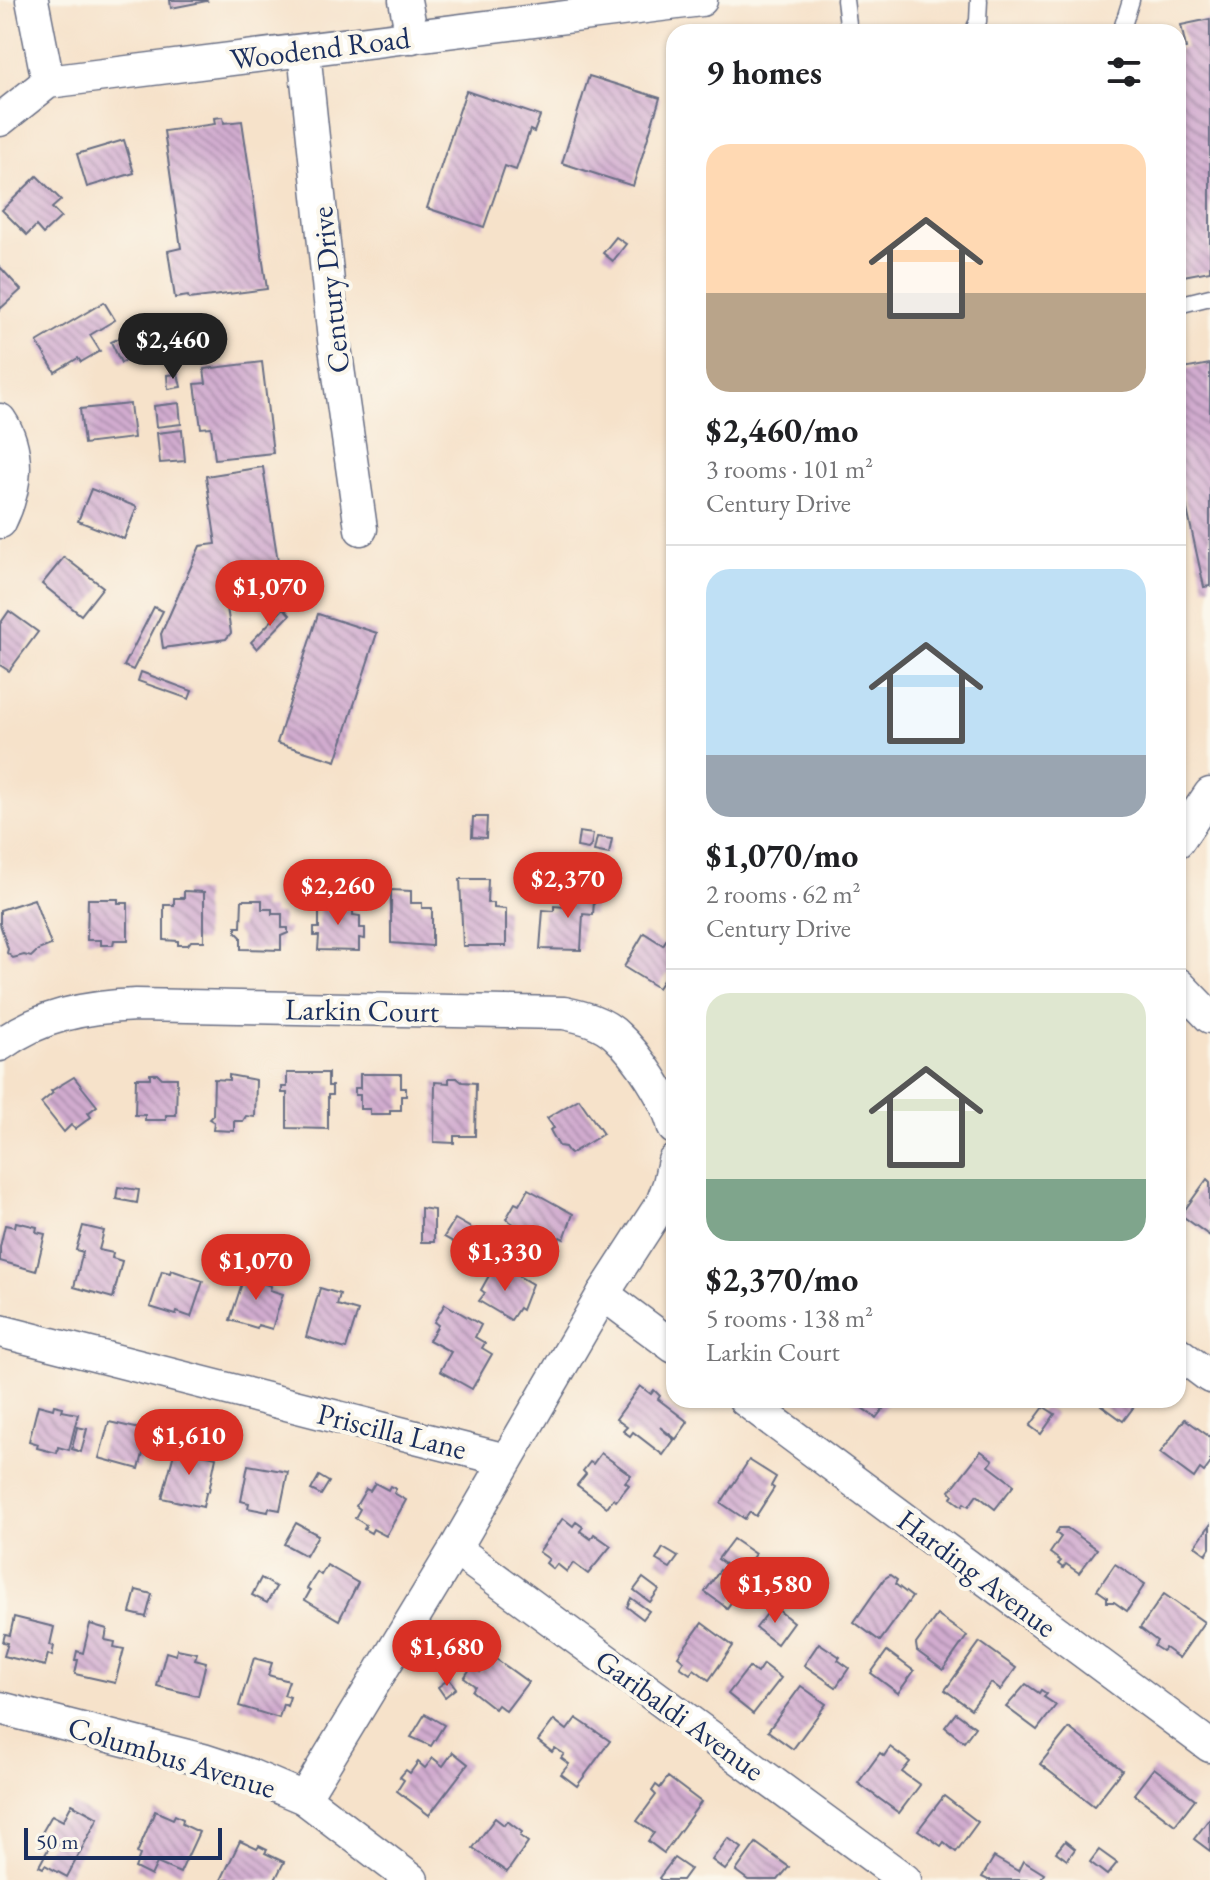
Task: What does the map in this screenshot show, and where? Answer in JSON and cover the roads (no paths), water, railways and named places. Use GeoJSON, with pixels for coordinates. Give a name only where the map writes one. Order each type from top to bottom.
{"type":"FeatureCollection","features":[{"type":"Feature","properties":{"kind":"street"},"geometry":{"type":"LineString","coordinates":[[0,120],[48,82],[32,0]]}},
{"type":"Feature","properties":{"kind":"street"},"geometry":{"type":"LineString","coordinates":[[405,0],[412,37]]}},
{"type":"Feature","properties":{"kind":"street","name":"Woodend Road"},"geometry":{"type":"LineString","coordinates":[[48,82],[701,0]]}},
{"type":"Feature","properties":{"kind":"street","name":"Century Drive"},"geometry":{"type":"LineString","coordinates":[[304,51],[334,340],[361,529]]}},
{"type":"Feature","properties":{"kind":"street"},"geometry":{"type":"LineString","coordinates":[[0,420],[12,445],[14,470],[12,495],[0,522]]}},
{"type":"Feature","properties":{"kind":"street"},"geometry":{"type":"LineString","coordinates":[[1186,829],[1210,794]]}},
{"type":"Feature","properties":{"kind":"street"},"geometry":{"type":"LineString","coordinates":[[1186,992],[1210,1017]]}},
{"type":"Feature","properties":{"kind":"street","name":"Larkin Court"},"geometry":{"type":"LineString","coordinates":[[0,1045],[37,1022],[95,1007],[564,1013],[584,1018],[616,1035],[666,1105]]}},
{"type":"Feature","properties":{"kind":"street"},"geometry":{"type":"LineString","coordinates":[[304,1798],[666,1192]]}},
{"type":"Feature","properties":{"kind":"street"},"geometry":{"type":"LineString","coordinates":[[603,1294],[666,1341]]}},
{"type":"Feature","properties":{"kind":"street","name":"Priscilla Lane"},"geometry":{"type":"LineString","coordinates":[[0,1331],[506,1460]]}},
{"type":"Feature","properties":{"kind":"street"},"geometry":{"type":"LineString","coordinates":[[1186,1359],[1210,1377]]}},
{"type":"Feature","properties":{"kind":"street","name":"Harding Avenue"},"geometry":{"type":"LineString","coordinates":[[756,1408],[1210,1746]]}},
{"type":"Feature","properties":{"kind":"street","name":"Garibaldi Avenue"},"geometry":{"type":"LineString","coordinates":[[455,1549],[905,1880]]}},
{"type":"Feature","properties":{"kind":"street","name":"Columbus Avenue"},"geometry":{"type":"LineString","coordinates":[[0,1708],[203,1760],[252,1776],[304,1798],[412,1880]]}},
{"type":"Feature","properties":{"kind":"lane"},"geometry":{"type":"LineString","coordinates":[[845,0],[848,24]]}},
{"type":"Feature","properties":{"kind":"lane"},"geometry":{"type":"LineString","coordinates":[[977,24],[979,0]]}},
{"type":"Feature","properties":{"kind":"lane"},"geometry":{"type":"LineString","coordinates":[[1124,24],[1131,0]]}},
{"type":"Feature","properties":{"kind":"lane"},"geometry":{"type":"LineString","coordinates":[[1186,303],[1210,297]]}}]}
